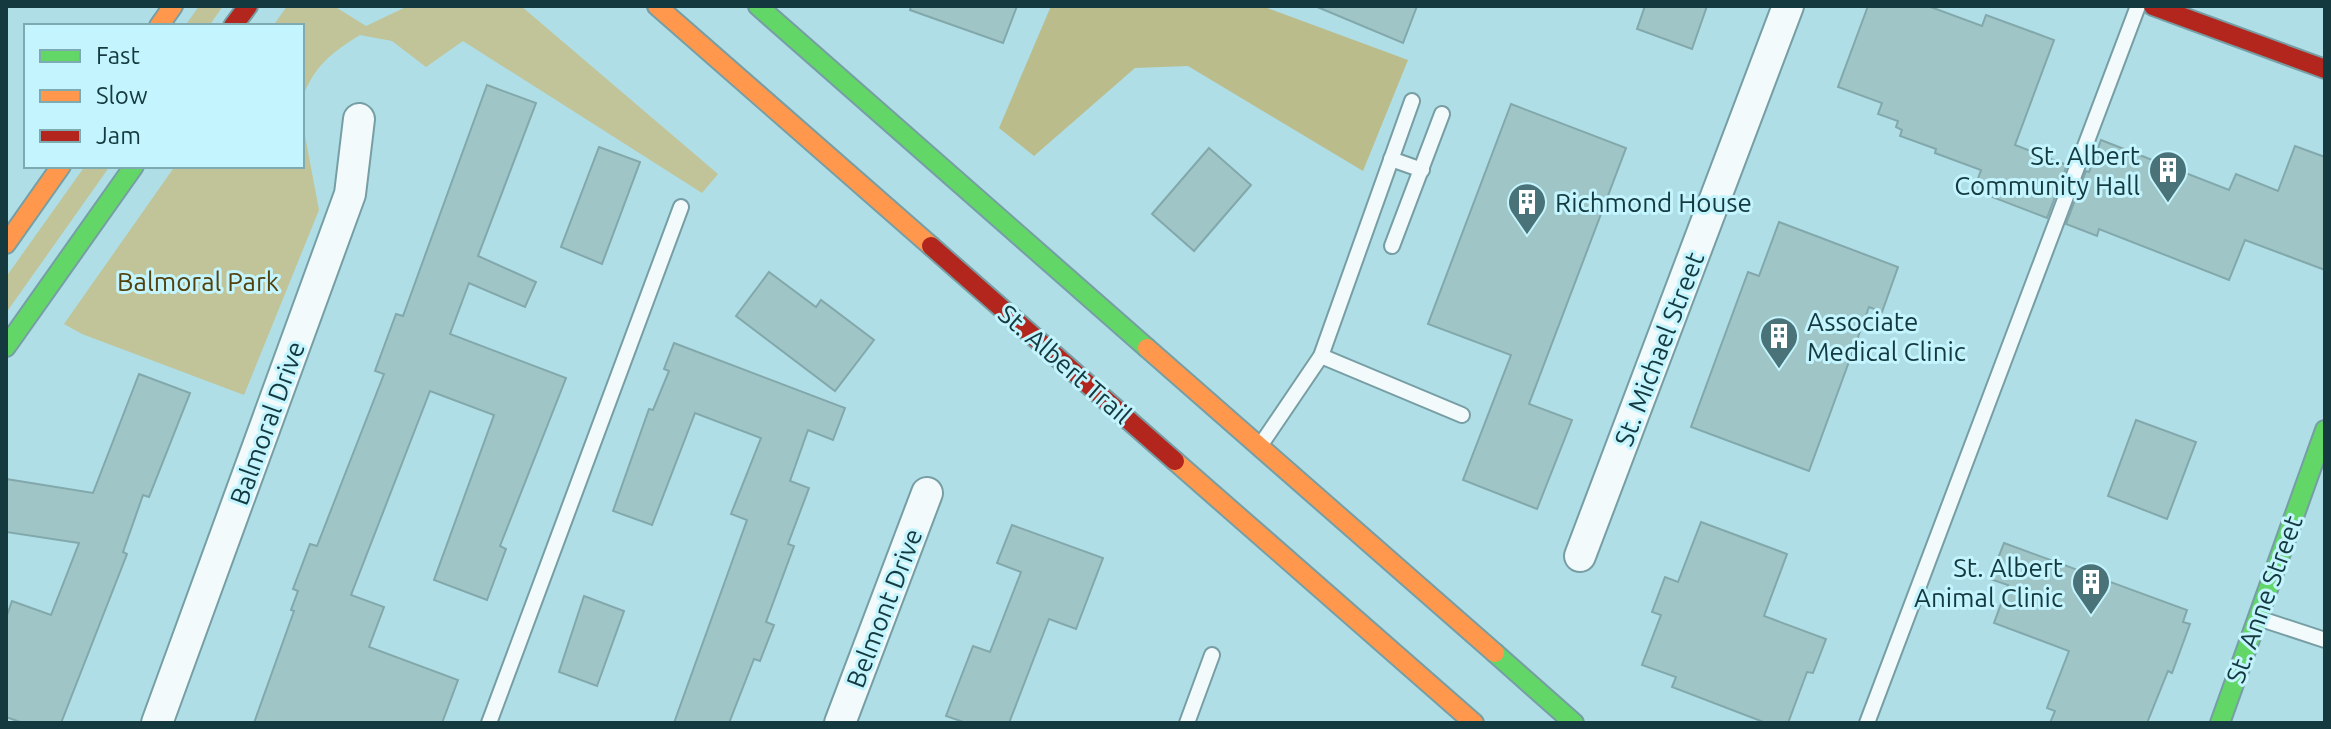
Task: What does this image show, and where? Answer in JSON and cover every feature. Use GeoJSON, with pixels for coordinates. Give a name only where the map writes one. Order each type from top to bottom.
{"type":"FeatureCollection","features":[{"type":"Feature","properties":{"kind":"main road"},"geometry":{"type":"LineString","coordinates":[[160,24],[173,6]]}},
{"type":"Feature","properties":{"kind":"main road"},"geometry":{"type":"LineString","coordinates":[[234,24],[248,6]]}},
{"type":"Feature","properties":{"kind":"main road","name":"St. Albert Trail"},"geometry":{"type":"LineString","coordinates":[[657,6],[1474,723]]}},
{"type":"Feature","properties":{"kind":"main road"},"geometry":{"type":"LineString","coordinates":[[758,6],[1574,723]]}},
{"type":"Feature","properties":{"kind":"main road"},"geometry":{"type":"LineString","coordinates":[[2153,6],[2325,69]]}},
{"type":"Feature","properties":{"kind":"main road"},"geometry":{"type":"LineString","coordinates":[[6,244],[60,168]]}},
{"type":"Feature","properties":{"kind":"main road"},"geometry":{"type":"LineString","coordinates":[[6,347],[133,168]]}},
{"type":"Feature","properties":{"kind":"main road","name":"St. Anne Street"},"geometry":{"type":"LineString","coordinates":[[2220,723],[2325,430]]}},
{"type":"Feature","properties":{"kind":"street","name":"St. Michael Street"},"geometry":{"type":"LineString","coordinates":[[1580,556],[1788,6]]}},
{"type":"Feature","properties":{"kind":"street","name":"Balmoral Drive"},"geometry":{"type":"LineString","coordinates":[[157,723],[350,194],[359,119]]}},
{"type":"Feature","properties":{"kind":"street","name":"Belmont Drive"},"geometry":{"type":"LineString","coordinates":[[840,723],[927,493]]}},
{"type":"Feature","properties":{"kind":"lane"},"geometry":{"type":"LineString","coordinates":[[1867,723],[2138,6]]}},
{"type":"Feature","properties":{"kind":"lane"},"geometry":{"type":"LineString","coordinates":[[1259,446],[1321,356],[1412,101]]}},
{"type":"Feature","properties":{"kind":"lane"},"geometry":{"type":"LineString","coordinates":[[1392,246],[1442,114]]}},
{"type":"Feature","properties":{"kind":"lane"},"geometry":{"type":"LineString","coordinates":[[1391,159],[1422,170]]}},
{"type":"Feature","properties":{"kind":"lane"},"geometry":{"type":"LineString","coordinates":[[489,723],[681,207]]}},
{"type":"Feature","properties":{"kind":"lane"},"geometry":{"type":"LineString","coordinates":[[1321,356],[1462,415]]}},
{"type":"Feature","properties":{"kind":"lane"},"geometry":{"type":"LineString","coordinates":[[2257,618],[2325,640]]}},
{"type":"Feature","properties":{"kind":"lane"},"geometry":{"type":"LineString","coordinates":[[1187,723],[1212,655]]}},
{"type":"Feature","properties":{"kind":"green space"},"geometry":{"type":"Polygon","coordinates":[[[199,6],[223,6],[210,24],[186,24],[199,6]]]}},
{"type":"Feature","properties":{"kind":"green space"},"geometry":{"type":"Polygon","coordinates":[[[287,6],[334,6],[366,26],[408,6],[521,6],[718,174],[702,193],[463,41],[426,67],[392,41],[360,35],[325,61],[304,95],[304,24],[274,24],[287,6]]]}},
{"type":"Feature","properties":{"kind":"green space"},"geometry":{"type":"Polygon","coordinates":[[[1051,6],[1262,6],[1408,60],[1363,171],[1188,66],[1135,68],[1034,156],[999,128],[1051,6]]]}},
{"type":"Feature","properties":{"kind":"green space","name":"Balmoral Park"},"geometry":{"type":"Polygon","coordinates":[[[304,131],[319,210],[244,395],[82,334],[64,324],[174,168],[304,168],[304,131]]]}},
{"type":"Feature","properties":{"kind":"green space"},"geometry":{"type":"Polygon","coordinates":[[[84,168],[109,168],[6,313],[6,277],[84,168]]]}},
{"type":"Feature","properties":{"kind":"building"},"geometry":{"type":"Polygon","coordinates":[[[911,6],[1017,6],[1003,43],[910,10],[911,6]]]}},
{"type":"Feature","properties":{"kind":"building"},"geometry":{"type":"Polygon","coordinates":[[[1315,6],[1417,6],[1403,43],[1315,6]]]}},
{"type":"Feature","properties":{"kind":"building"},"geometry":{"type":"Polygon","coordinates":[[[1645,6],[1707,6],[1692,49],[1637,29],[1645,6]]]}},
{"type":"Feature","properties":{"kind":"building"},"geometry":{"type":"Polygon","coordinates":[[[1868,6],[1928,6],[1982,26],[1986,15],[2054,40],[2015,145],[2067,165],[2047,218],[1974,190],[1981,170],[1900,136],[1902,130],[1896,127],[1898,121],[1878,114],[1882,103],[1838,87],[1868,6]]]}},
{"type":"Feature","properties":{"kind":"building"},"geometry":{"type":"Polygon","coordinates":[[[487,85],[536,103],[478,256],[536,282],[525,307],[469,283],[450,334],[566,378],[500,546],[506,549],[487,600],[434,580],[494,415],[430,391],[351,595],[384,607],[369,647],[458,680],[442,723],[254,723],[294,611],[291,610],[298,591],[293,589],[310,544],[317,546],[384,374],[375,371],[396,314],[403,316],[487,85]]]}},
{"type":"Feature","properties":{"kind":"building","name":"Richmond House"},"geometry":{"type":"Polygon","coordinates":[[[1511,104],[1626,148],[1529,404],[1572,420],[1537,509],[1463,480],[1511,355],[1428,324],[1511,104]]]}},
{"type":"Feature","properties":{"kind":"building","name":"St. Albert Community Hall"},"geometry":{"type":"Polygon","coordinates":[[[2101,140],[2229,190],[2236,174],[2278,191],[2295,146],[2325,157],[2325,270],[2245,240],[2229,280],[2099,229],[2097,236],[2066,224],[2101,140]]]}},
{"type":"Feature","properties":{"kind":"building"},"geometry":{"type":"Polygon","coordinates":[[[599,147],[640,162],[602,264],[561,247],[599,147]]]}},
{"type":"Feature","properties":{"kind":"building"},"geometry":{"type":"Polygon","coordinates":[[[1209,148],[1251,185],[1194,251],[1152,214],[1209,148]]]}},
{"type":"Feature","properties":{"kind":"building","name":"Associate Medical Clinic"},"geometry":{"type":"Polygon","coordinates":[[[1779,222],[1898,267],[1882,312],[1869,307],[1809,471],[1691,427],[1748,272],[1759,276],[1779,222]]]}},
{"type":"Feature","properties":{"kind":"building"},"geometry":{"type":"Polygon","coordinates":[[[769,272],[816,307],[821,300],[874,340],[835,391],[736,316],[769,272]]]}},
{"type":"Feature","properties":{"kind":"building"},"geometry":{"type":"Polygon","coordinates":[[[674,343],[845,408],[833,440],[808,430],[790,481],[809,488],[788,544],[794,546],[766,622],[774,625],[760,661],[754,659],[729,723],[674,723],[747,520],[731,514],[761,438],[695,413],[652,525],[613,511],[649,409],[653,410],[669,371],[664,369],[674,343]]]}},
{"type":"Feature","properties":{"kind":"building"},"geometry":{"type":"Polygon","coordinates":[[[139,374],[190,393],[149,497],[143,495],[123,552],[127,554],[61,723],[23,723],[6,717],[6,618],[12,601],[51,615],[79,543],[6,532],[6,479],[93,493],[139,374]]]}},
{"type":"Feature","properties":{"kind":"building"},"geometry":{"type":"Polygon","coordinates":[[[2136,420],[2196,442],[2167,519],[2108,496],[2136,420]]]}},
{"type":"Feature","properties":{"kind":"building"},"geometry":{"type":"Polygon","coordinates":[[[1701,522],[1787,554],[1764,616],[1826,639],[1813,673],[1807,672],[1788,723],[1766,723],[1672,687],[1676,677],[1642,665],[1661,615],[1652,612],[1665,577],[1678,582],[1701,522]]]}},
{"type":"Feature","properties":{"kind":"building"},"geometry":{"type":"Polygon","coordinates":[[[1012,525],[1103,558],[1076,629],[1049,619],[1009,723],[966,723],[946,716],[973,646],[990,652],[1021,572],[997,563],[1012,525]]]}},
{"type":"Feature","properties":{"kind":"building","name":"St. Albert Animal Clinic"},"geometry":{"type":"Polygon","coordinates":[[[2004,543],[2187,610],[2183,622],[2190,624],[2172,673],[2168,671],[2147,723],[2050,723],[2055,711],[2047,708],[2069,651],[1994,623],[2008,585],[1990,579],[2004,543]]]}},
{"type":"Feature","properties":{"kind":"building"},"geometry":{"type":"Polygon","coordinates":[[[584,596],[624,611],[597,686],[559,672],[584,596]]]}},
{"type":"Feature","properties":{"kind":"traffic: fast"},"geometry":{"type":"LineString","coordinates":[[758,6],[1147,348]]}},
{"type":"Feature","properties":{"kind":"traffic: fast"},"geometry":{"type":"LineString","coordinates":[[6,347],[133,168]]}},
{"type":"Feature","properties":{"kind":"traffic: fast"},"geometry":{"type":"LineString","coordinates":[[2220,723],[2325,430]]}},
{"type":"Feature","properties":{"kind":"traffic: fast"},"geometry":{"type":"LineString","coordinates":[[1495,653],[1574,723]]}},
{"type":"Feature","properties":{"kind":"traffic: slow"},"geometry":{"type":"LineString","coordinates":[[160,24],[173,6]]}},
{"type":"Feature","properties":{"kind":"traffic: slow"},"geometry":{"type":"LineString","coordinates":[[657,6],[931,246]]}},
{"type":"Feature","properties":{"kind":"traffic: slow"},"geometry":{"type":"LineString","coordinates":[[6,244],[60,168]]}},
{"type":"Feature","properties":{"kind":"traffic: slow"},"geometry":{"type":"LineString","coordinates":[[1147,348],[1495,653]]}},
{"type":"Feature","properties":{"kind":"traffic: slow"},"geometry":{"type":"LineString","coordinates":[[1175,461],[1474,723]]}},
{"type":"Feature","properties":{"kind":"traffic: jam"},"geometry":{"type":"LineString","coordinates":[[234,24],[248,6]]}},
{"type":"Feature","properties":{"kind":"traffic: jam"},"geometry":{"type":"LineString","coordinates":[[2153,6],[2325,69]]}},
{"type":"Feature","properties":{"kind":"traffic: jam"},"geometry":{"type":"LineString","coordinates":[[931,246],[1175,461]]}},
{"type":"Feature","properties":{"kind":"place","name":"St. Albert Community Hall"},"geometry":{"type":"Point","coordinates":[2168,204]}},
{"type":"Feature","properties":{"kind":"place","name":"Richmond House"},"geometry":{"type":"Point","coordinates":[1527,236]}},
{"type":"Feature","properties":{"kind":"place","name":"Associate Medical Clinic"},"geometry":{"type":"Point","coordinates":[1779,370]}},
{"type":"Feature","properties":{"kind":"place","name":"St. Albert Animal Clinic"},"geometry":{"type":"Point","coordinates":[2091,616]}}]}
